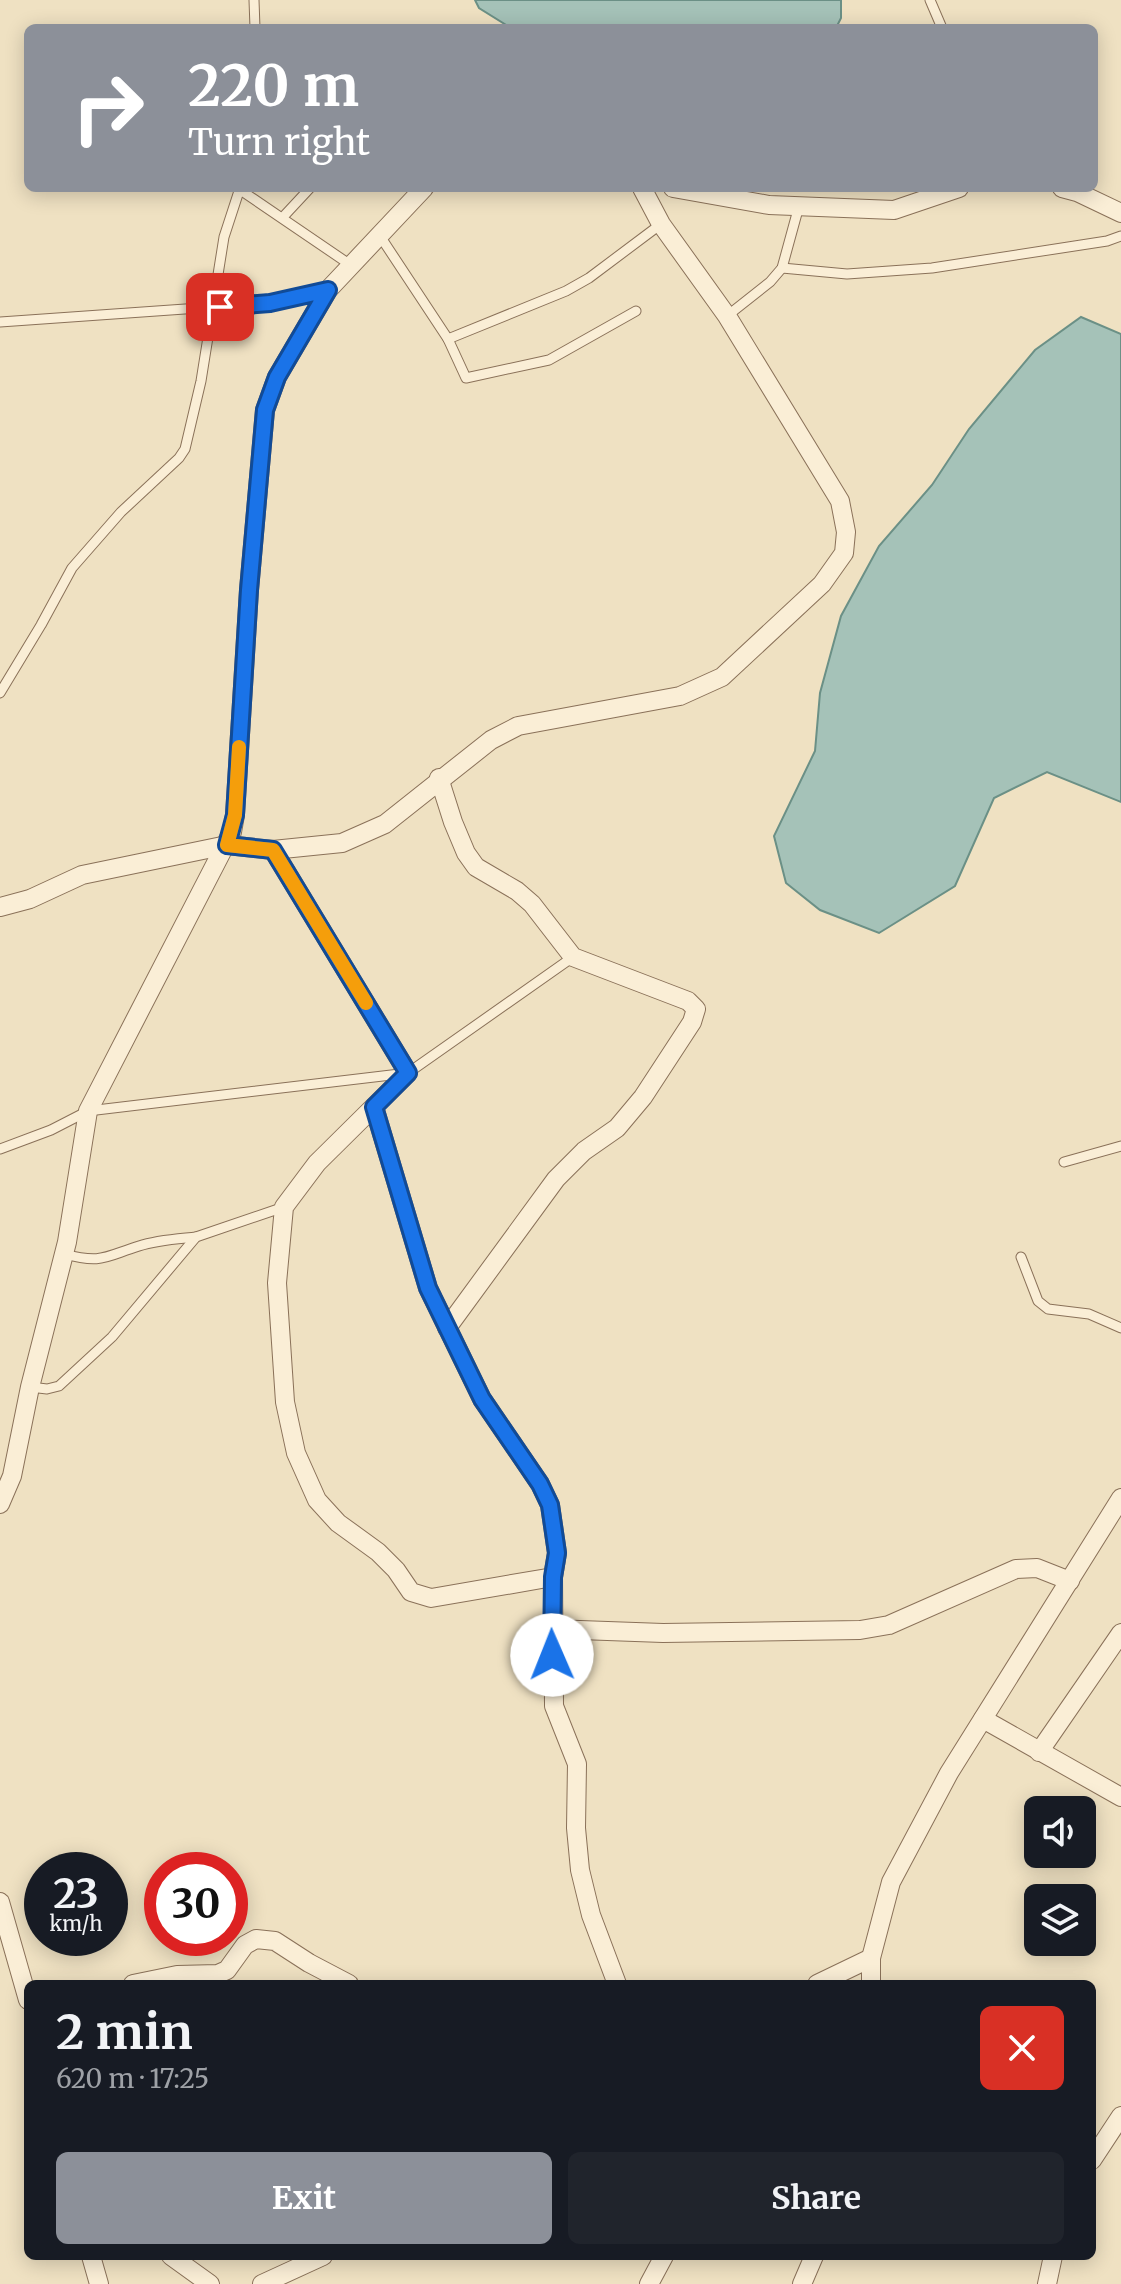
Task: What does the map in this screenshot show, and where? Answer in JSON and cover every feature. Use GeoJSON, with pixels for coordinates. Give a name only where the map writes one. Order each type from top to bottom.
{"type":"FeatureCollection","features":[{"type":"Feature","properties":{"kind":"street"},"geometry":{"type":"LineString","coordinates":[[0,1504],[12,1476],[30,1387],[64,1254],[88,1111],[227,845],[235,815],[249,590],[265,410],[277,377],[328,290],[420,192]]}},
{"type":"Feature","properties":{"kind":"street"},"geometry":{"type":"LineString","coordinates":[[0,907],[30,899],[82,875],[227,845],[273,850],[342,843],[385,824],[439,778],[491,740],[518,726],[680,696],[722,677],[822,584],[844,553],[846,532],[840,501],[727,316],[661,224],[644,192]]}},
{"type":"Feature","properties":{"kind":"street"},"geometry":{"type":"LineString","coordinates":[[696,192],[769,205],[894,210],[947,192]]}},
{"type":"Feature","properties":{"kind":"street"},"geometry":{"type":"LineString","coordinates":[[1077,192],[1121,213]]}},
{"type":"Feature","properties":{"kind":"street"},"geometry":{"type":"LineString","coordinates":[[439,778],[453,822],[466,853],[476,867],[517,891],[532,904],[573,957],[688,1001],[696,1009],[692,1022],[643,1097],[617,1128],[584,1151],[556,1179],[447,1328]]}},
{"type":"Feature","properties":{"kind":"street"},"geometry":{"type":"LineString","coordinates":[[273,850],[408,1073],[317,1163],[284,1207],[277,1283],[285,1402],[296,1453],[317,1500],[338,1523],[378,1552],[396,1570],[411,1592],[431,1598],[553,1577]]}},
{"type":"Feature","properties":{"kind":"street"},"geometry":{"type":"LineString","coordinates":[[374,1107],[428,1288],[482,1399],[540,1484],[550,1505],[557,1553],[553,1577],[554,1706],[577,1764],[576,1828],[580,1870],[591,1915],[615,1980]]}},
{"type":"Feature","properties":{"kind":"street"},"geometry":{"type":"LineString","coordinates":[[871,1980],[871,1958],[891,1882],[949,1773],[1121,1498]]}},
{"type":"Feature","properties":{"kind":"street"},"geometry":{"type":"LineString","coordinates":[[552,1629],[663,1633],[860,1630],[889,1625],[1016,1569],[1037,1568],[1070,1581]]}},
{"type":"Feature","properties":{"kind":"street"},"geometry":{"type":"LineString","coordinates":[[1039,1752],[1121,1633]]}},
{"type":"Feature","properties":{"kind":"street"},"geometry":{"type":"LineString","coordinates":[[983,1719],[1121,1797]]}},
{"type":"Feature","properties":{"kind":"street"},"geometry":{"type":"LineString","coordinates":[[0,1902],[24,1986]]}},
{"type":"Feature","properties":{"kind":"street"},"geometry":{"type":"LineString","coordinates":[[153,1980],[177,1975],[218,1974],[227,1970],[245,1945],[256,1939],[275,1941],[290,1953],[341,1980]]}},
{"type":"Feature","properties":{"kind":"street"},"geometry":{"type":"LineString","coordinates":[[825,1980],[871,1958]]}},
{"type":"Feature","properties":{"kind":"street"},"geometry":{"type":"LineString","coordinates":[[1096,2154],[1121,2116]]}},
{"type":"Feature","properties":{"kind":"street"},"geometry":{"type":"LineString","coordinates":[[91,2284],[92,2260]]}},
{"type":"Feature","properties":{"kind":"street"},"geometry":{"type":"LineString","coordinates":[[92,2260],[99,2284]]}},
{"type":"Feature","properties":{"kind":"street"},"geometry":{"type":"LineString","coordinates":[[177,2260],[210,2284]]}},
{"type":"Feature","properties":{"kind":"street"},"geometry":{"type":"LineString","coordinates":[[262,2284],[314,2260]]}},
{"type":"Feature","properties":{"kind":"street"},"geometry":{"type":"LineString","coordinates":[[649,2284],[662,2260]]}},
{"type":"Feature","properties":{"kind":"street"},"geometry":{"type":"LineString","coordinates":[[802,2284],[812,2260]]}},
{"type":"Feature","properties":{"kind":"street"},"geometry":{"type":"LineString","coordinates":[[1047,2284],[1052,2260]]}},
{"type":"Feature","properties":{"kind":"lane"},"geometry":{"type":"LineString","coordinates":[[254,0],[255,24]]}},
{"type":"Feature","properties":{"kind":"lane"},"geometry":{"type":"LineString","coordinates":[[930,0],[940,24]]}},
{"type":"Feature","properties":{"kind":"lane"},"geometry":{"type":"LineString","coordinates":[[0,693],[72,568],[121,512],[185,449],[198,395],[224,237],[239,192]]}},
{"type":"Feature","properties":{"kind":"lane"},"geometry":{"type":"LineString","coordinates":[[246,192],[352,266]]}},
{"type":"Feature","properties":{"kind":"lane"},"geometry":{"type":"LineString","coordinates":[[283,217],[306,192]]}},
{"type":"Feature","properties":{"kind":"lane"},"geometry":{"type":"LineString","coordinates":[[727,316],[770,282],[782,268],[799,206]]}},
{"type":"Feature","properties":{"kind":"lane"},"geometry":{"type":"LineString","coordinates":[[448,339],[566,291],[589,278],[661,224]]}},
{"type":"Feature","properties":{"kind":"lane"},"geometry":{"type":"LineString","coordinates":[[380,236],[448,339],[462,376],[472,378],[549,360],[636,311]]}},
{"type":"Feature","properties":{"kind":"lane"},"geometry":{"type":"LineString","coordinates":[[782,268],[847,274],[932,268],[1107,241],[1121,236]]}},
{"type":"Feature","properties":{"kind":"lane"},"geometry":{"type":"LineString","coordinates":[[0,322],[270,303],[328,290]]}},
{"type":"Feature","properties":{"kind":"lane"},"geometry":{"type":"LineString","coordinates":[[0,1149],[88,1111],[408,1073],[573,957]]}},
{"type":"Feature","properties":{"kind":"lane"},"geometry":{"type":"LineString","coordinates":[[1064,1162],[1121,1146]]}},
{"type":"Feature","properties":{"kind":"lane"},"geometry":{"type":"LineString","coordinates":[[64,1254],[100,1260],[160,1241],[196,1237],[284,1207]]}},
{"type":"Feature","properties":{"kind":"lane"},"geometry":{"type":"LineString","coordinates":[[30,1387],[47,1389],[59,1386],[112,1337],[196,1237]]}},
{"type":"Feature","properties":{"kind":"lane"},"geometry":{"type":"LineString","coordinates":[[1021,1257],[1038,1301],[1048,1309],[1089,1314],[1121,1328]]}},
{"type":"Feature","properties":{"kind":"water"},"geometry":{"type":"Polygon","coordinates":[[[475,0],[841,0],[841,18],[838,24],[505,24],[479,8],[475,0]]]}},
{"type":"Feature","properties":{"kind":"water"},"geometry":{"type":"Polygon","coordinates":[[[1081,317],[1121,334],[1121,802],[1047,772],[994,798],[955,886],[879,933],[820,910],[786,883],[774,836],[815,751],[820,693],[841,616],[879,546],[932,485],[969,429],[1035,350],[1081,317]]]}},
{"type":"Feature","properties":{"kind":"slow traffic"},"geometry":{"type":"LineString","coordinates":[[239,747],[235,815],[227,845],[273,850],[366,1003]]}},
{"type":"Feature","properties":{"kind":"route"},"geometry":{"type":"LineString","coordinates":[[220,307],[270,303],[328,290],[292,348],[265,410],[249,590],[235,815],[227,845],[273,850],[408,1073],[374,1107],[428,1288],[482,1399],[540,1484],[550,1505],[557,1553],[553,1577],[552,1655]]}}]}
